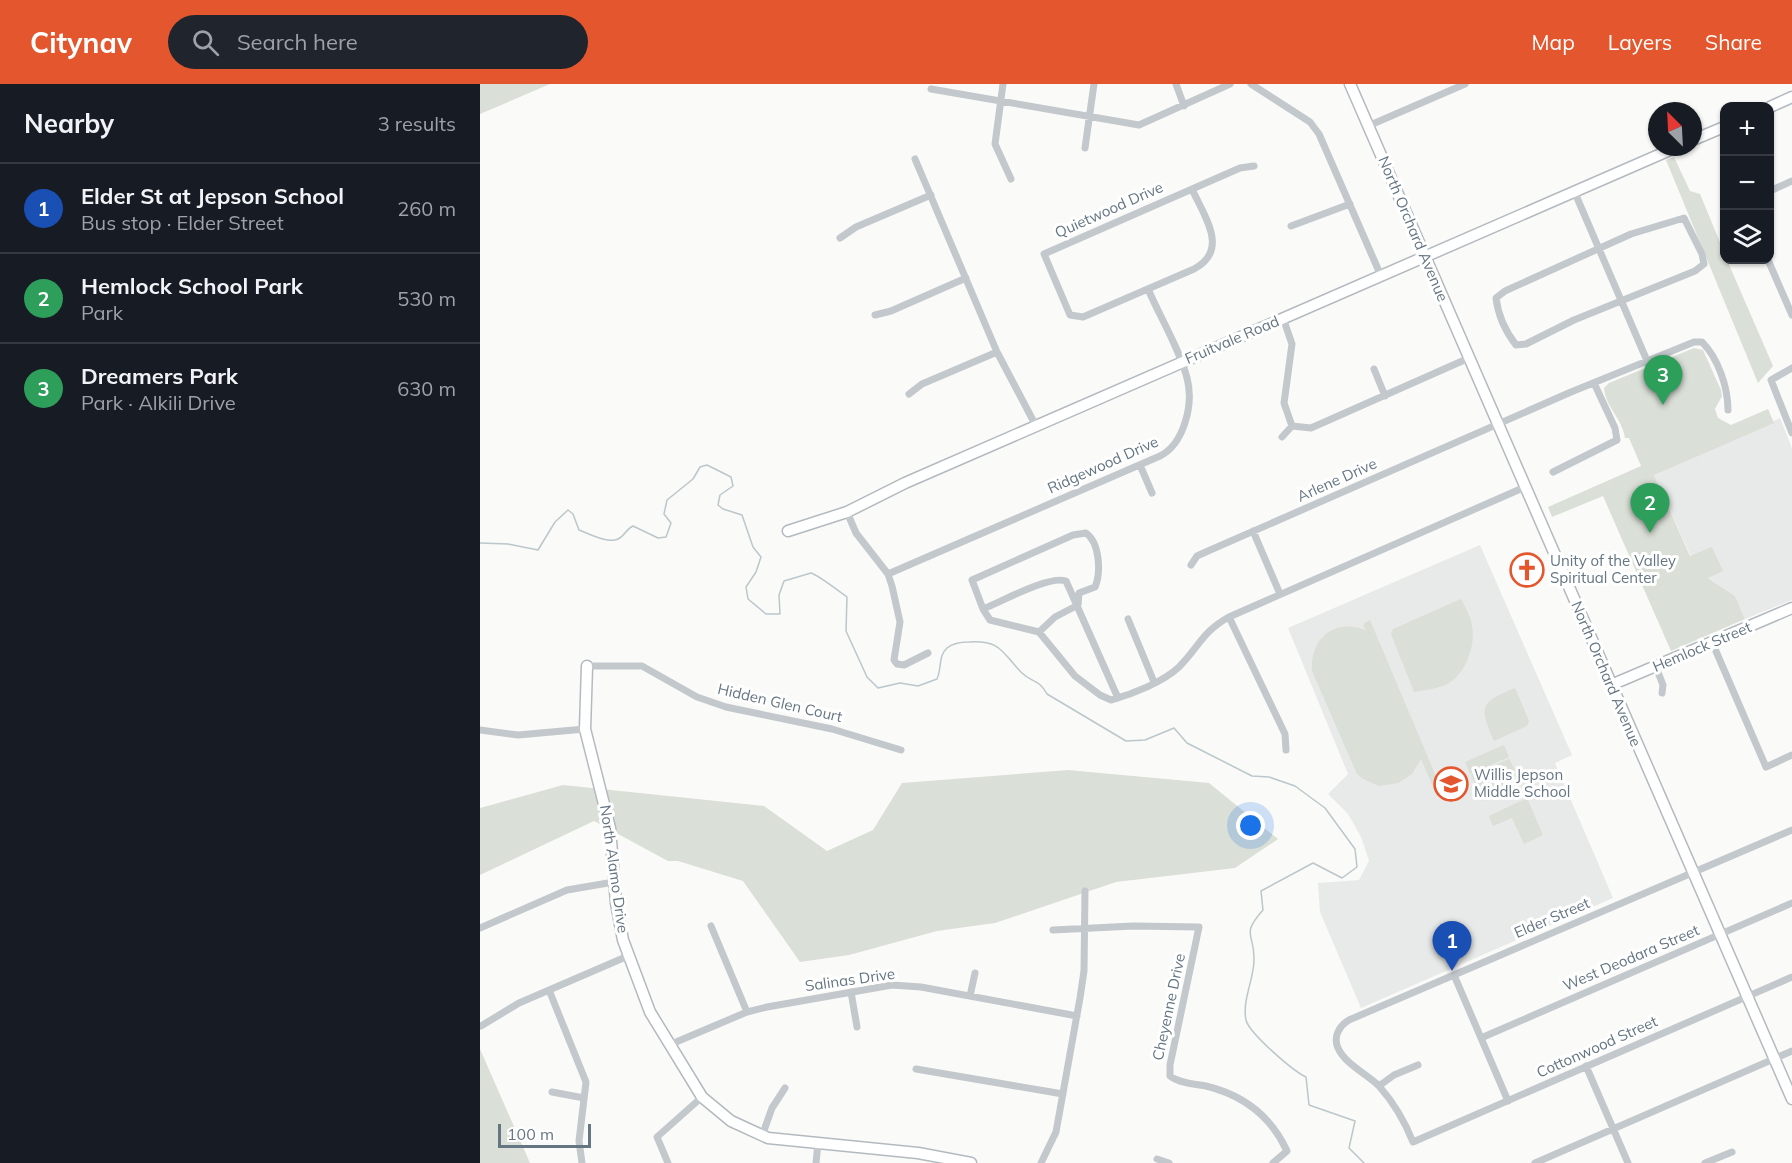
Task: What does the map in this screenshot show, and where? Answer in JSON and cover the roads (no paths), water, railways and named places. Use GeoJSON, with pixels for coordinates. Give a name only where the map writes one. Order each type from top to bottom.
{"type":"FeatureCollection","features":[{"type":"Feature","properties":{"kind":"street"},"geometry":{"type":"LineString","coordinates":[[1002,84],[995,144],[1011,179]]}},
{"type":"Feature","properties":{"kind":"street"},"geometry":{"type":"LineString","coordinates":[[1085,148],[1094,84]]}},
{"type":"Feature","properties":{"kind":"street"},"geometry":{"type":"LineString","coordinates":[[1176,84],[1184,106]]}},
{"type":"Feature","properties":{"kind":"street"},"geometry":{"type":"LineString","coordinates":[[931,89],[1139,125],[1230,84]]}},
{"type":"Feature","properties":{"kind":"street"},"geometry":{"type":"LineString","coordinates":[[1251,84],[1315,128],[1381,276]]}},
{"type":"Feature","properties":{"kind":"street","name":"North Orchard Avenue"},"geometry":{"type":"LineString","coordinates":[[1350,84],[1792,1099]]}},
{"type":"Feature","properties":{"kind":"street"},"geometry":{"type":"LineString","coordinates":[[1368,126],[1465,84]]}},
{"type":"Feature","properties":{"kind":"street"},"geometry":{"type":"LineString","coordinates":[[1774,105],[1792,97]]}},
{"type":"Feature","properties":{"kind":"street"},"geometry":{"type":"LineString","coordinates":[[1702,136],[1720,129]]}},
{"type":"Feature","properties":{"kind":"street","name":"Fruitvale Road"},"geometry":{"type":"LineString","coordinates":[[788,531],[848,512],[905,483],[1657,156]]}},
{"type":"Feature","properties":{"kind":"street"},"geometry":{"type":"LineString","coordinates":[[915,159],[997,352],[1036,426]]}},
{"type":"Feature","properties":{"kind":"street"},"geometry":{"type":"LineString","coordinates":[[1192,189],[1240,168],[1254,166]]}},
{"type":"Feature","properties":{"kind":"street"},"geometry":{"type":"LineString","coordinates":[[1774,189],[1792,181]]}},
{"type":"Feature","properties":{"kind":"street","name":"Quietwood Drive"},"geometry":{"type":"LineString","coordinates":[[1192,189],[1212,234],[1212,251],[1199,266],[1148,289],[1083,317],[1073,317],[1068,311],[1044,254],[1192,189]]}},
{"type":"Feature","properties":{"kind":"street"},"geometry":{"type":"LineString","coordinates":[[1575,193],[1648,363]]}},
{"type":"Feature","properties":{"kind":"street"},"geometry":{"type":"LineString","coordinates":[[840,238],[856,227],[931,195]]}},
{"type":"Feature","properties":{"kind":"street"},"geometry":{"type":"LineString","coordinates":[[1291,226],[1350,204]]}},
{"type":"Feature","properties":{"kind":"street"},"geometry":{"type":"LineString","coordinates":[[1683,218],[1702,254],[1704,264],[1695,271],[1621,300],[1545,336],[1516,345],[1497,308],[1496,298],[1505,291],[1599,248],[1631,234],[1683,218]]}},
{"type":"Feature","properties":{"kind":"street"},"geometry":{"type":"LineString","coordinates":[[1770,264],[1792,315]]}},
{"type":"Feature","properties":{"kind":"street"},"geometry":{"type":"LineString","coordinates":[[875,315],[891,311],[966,278]]}},
{"type":"Feature","properties":{"kind":"street","name":"Ridgewood Drive"},"geometry":{"type":"LineString","coordinates":[[888,574],[1169,452],[1180,438],[1189,391],[1180,362],[1148,289]]}},
{"type":"Feature","properties":{"kind":"street"},"geometry":{"type":"LineString","coordinates":[[1283,318],[1292,344],[1284,403],[1292,426]]}},
{"type":"Feature","properties":{"kind":"street","name":"Arlene Drive"},"geometry":{"type":"LineString","coordinates":[[1191,565],[1197,556],[1253,531],[1694,342],[1702,342],[1709,349],[1728,392],[1728,410]]}},
{"type":"Feature","properties":{"kind":"street"},"geometry":{"type":"LineString","coordinates":[[909,394],[922,384],[997,352]]}},
{"type":"Feature","properties":{"kind":"street"},"geometry":{"type":"LineString","coordinates":[[1292,426],[1311,428],[1469,358]]}},
{"type":"Feature","properties":{"kind":"street"},"geometry":{"type":"LineString","coordinates":[[1792,368],[1771,380],[1792,433]]}},
{"type":"Feature","properties":{"kind":"street"},"geometry":{"type":"LineString","coordinates":[[1374,369],[1385,396]]}},
{"type":"Feature","properties":{"kind":"street"},"geometry":{"type":"LineString","coordinates":[[1553,472],[1617,440],[1615,428],[1594,383]]}},
{"type":"Feature","properties":{"kind":"street"},"geometry":{"type":"LineString","coordinates":[[1282,437],[1292,426]]}},
{"type":"Feature","properties":{"kind":"street"},"geometry":{"type":"LineString","coordinates":[[1140,465],[1152,493]]}},
{"type":"Feature","properties":{"kind":"street"},"geometry":{"type":"LineString","coordinates":[[1078,605],[1079,592],[1095,587],[1100,577],[1094,544],[1086,533],[1073,535],[972,580],[983,609],[990,620],[1039,632],[1075,676],[1100,695],[1111,700],[1154,682],[1177,669],[1203,636],[1229,617],[1525,487]]}},
{"type":"Feature","properties":{"kind":"street"},"geometry":{"type":"LineString","coordinates":[[848,512],[864,546],[888,574],[900,622],[894,660],[897,664],[904,665],[928,653]]}},
{"type":"Feature","properties":{"kind":"street"},"geometry":{"type":"LineString","coordinates":[[1253,531],[1280,594]]}},
{"type":"Feature","properties":{"kind":"street"},"geometry":{"type":"LineString","coordinates":[[983,609],[1060,579],[1066,581],[1118,698]]}},
{"type":"Feature","properties":{"kind":"street"},"geometry":{"type":"LineString","coordinates":[[1039,632],[1055,617],[1078,605]]}},
{"type":"Feature","properties":{"kind":"street","name":"Hemlock Street"},"geometry":{"type":"LineString","coordinates":[[1611,686],[1792,608]]}},
{"type":"Feature","properties":{"kind":"street"},"geometry":{"type":"LineString","coordinates":[[1229,617],[1247,659],[1285,734],[1286,750]]}},
{"type":"Feature","properties":{"kind":"street"},"geometry":{"type":"LineString","coordinates":[[1128,619],[1154,682]]}},
{"type":"Feature","properties":{"kind":"street"},"geometry":{"type":"LineString","coordinates":[[1712,642],[1766,767],[1792,755]]}},
{"type":"Feature","properties":{"kind":"street","name":"North Alamo Drive"},"geometry":{"type":"LineString","coordinates":[[587,666],[585,729],[610,828],[618,916],[628,956],[646,1002],[669,1045],[702,1097],[731,1121],[762,1136],[918,1153],[970,1163]]}},
{"type":"Feature","properties":{"kind":"street","name":"Hidden Glen Court"},"geometry":{"type":"LineString","coordinates":[[587,666],[642,666],[697,697],[726,707],[832,729],[901,750]]}},
{"type":"Feature","properties":{"kind":"street"},"geometry":{"type":"LineString","coordinates":[[1656,667],[1663,684],[1662,693]]}},
{"type":"Feature","properties":{"kind":"street"},"geometry":{"type":"LineString","coordinates":[[480,730],[518,735],[585,729]]}},
{"type":"Feature","properties":{"kind":"street","name":"Elder Street"},"geometry":{"type":"LineString","coordinates":[[1379,1086],[1343,1056],[1336,1043],[1339,1029],[1346,1022],[1792,830]]}},
{"type":"Feature","properties":{"kind":"street"},"geometry":{"type":"LineString","coordinates":[[480,928],[567,890],[614,882]]}},
{"type":"Feature","properties":{"kind":"street"},"geometry":{"type":"LineString","coordinates":[[1041,1163],[1056,1132],[1077,1016],[1084,971],[1085,891]]}},
{"type":"Feature","properties":{"kind":"street","name":"West Deodara Street"},"geometry":{"type":"LineString","coordinates":[[1481,1038],[1792,903]]}},
{"type":"Feature","properties":{"kind":"street"},"geometry":{"type":"LineString","coordinates":[[711,926],[747,1012]]}},
{"type":"Feature","properties":{"kind":"street","name":"Cheyenne Drive"},"geometry":{"type":"LineString","coordinates":[[1086,928],[1199,927],[1170,1065],[1170,1076],[1179,1081],[1229,1093],[1256,1108],[1274,1128],[1287,1151],[1273,1163]]}},
{"type":"Feature","properties":{"kind":"street"},"geometry":{"type":"LineString","coordinates":[[1053,930],[1086,928]]}},
{"type":"Feature","properties":{"kind":"street"},"geometry":{"type":"LineString","coordinates":[[481,1026],[519,1003],[628,956]]}},
{"type":"Feature","properties":{"kind":"street"},"geometry":{"type":"LineString","coordinates":[[970,996],[975,973]]}},
{"type":"Feature","properties":{"kind":"street"},"geometry":{"type":"LineString","coordinates":[[1454,975],[1508,1101]]}},
{"type":"Feature","properties":{"kind":"street","name":"Cottonwood Street"},"geometry":{"type":"LineString","coordinates":[[1379,1086],[1399,1113],[1413,1142],[1792,977]]}},
{"type":"Feature","properties":{"kind":"street","name":"Salinas Drive"},"geometry":{"type":"LineString","coordinates":[[669,1045],[747,1012],[851,992],[903,985],[1077,1016]]}},
{"type":"Feature","properties":{"kind":"street"},"geometry":{"type":"LineString","coordinates":[[549,990],[584,1072],[586,1082],[579,1141],[582,1163]]}},
{"type":"Feature","properties":{"kind":"street"},"geometry":{"type":"LineString","coordinates":[[851,992],[857,1027]]}},
{"type":"Feature","properties":{"kind":"street"},"geometry":{"type":"LineString","coordinates":[[1535,1163],[1792,1051]]}},
{"type":"Feature","properties":{"kind":"street"},"geometry":{"type":"LineString","coordinates":[[1379,1086],[1394,1075],[1418,1065]]}},
{"type":"Feature","properties":{"kind":"street"},"geometry":{"type":"LineString","coordinates":[[1586,1066],[1628,1163]]}},
{"type":"Feature","properties":{"kind":"street"},"geometry":{"type":"LineString","coordinates":[[916,1069],[1063,1094]]}},
{"type":"Feature","properties":{"kind":"street"},"geometry":{"type":"LineString","coordinates":[[762,1136],[772,1108],[785,1088]]}},
{"type":"Feature","properties":{"kind":"street"},"geometry":{"type":"LineString","coordinates":[[552,1092],[584,1098]]}},
{"type":"Feature","properties":{"kind":"street"},"geometry":{"type":"LineString","coordinates":[[668,1163],[657,1137],[702,1097]]}},
{"type":"Feature","properties":{"kind":"street"},"geometry":{"type":"LineString","coordinates":[[816,1163],[818,1143]]}},
{"type":"Feature","properties":{"kind":"street"},"geometry":{"type":"LineString","coordinates":[[1705,1163],[1732,1152]]}},
{"type":"Feature","properties":{"kind":"street"},"geometry":{"type":"LineString","coordinates":[[1157,1159],[1169,1163]]}},
{"type":"Feature","properties":{"kind":"waterway"},"geometry":{"type":"LineString","coordinates":[[480,543],[508,544],[538,550],[555,522],[568,510],[573,514],[579,530],[593,536],[614,540],[633,526],[658,538],[666,537],[671,523],[664,514],[667,500],[693,479],[700,467],[707,465],[731,477],[733,486],[720,495],[718,505],[742,515],[753,547],[761,557],[756,572],[746,587],[748,599],[766,614],[780,614],[779,595],[784,581],[811,573],[824,580],[847,597],[846,631],[867,677],[878,688],[900,683],[918,686],[937,679],[942,655],[949,646],[963,642],[988,643],[1000,649],[1022,673],[1038,683],[1047,694],[1126,741],[1145,740],[1174,728],[1187,743],[1252,776],[1269,777],[1295,786],[1325,808],[1355,849],[1357,867],[1342,878],[1313,863],[1261,891],[1263,910],[1250,930],[1254,960],[1245,1012],[1246,1020],[1255,1034],[1272,1051],[1306,1077],[1309,1105],[1355,1121],[1349,1148],[1364,1163]]}},
{"type":"Feature","properties":{"kind":"place","name":"Dreamers Park"},"geometry":{"type":"Point","coordinates":[1663,405]}},
{"type":"Feature","properties":{"kind":"place","name":"Hemlock School Park"},"geometry":{"type":"Point","coordinates":[1650,533]}},
{"type":"Feature","properties":{"kind":"place","name":"Unity of the Valley Spiritual Center"},"geometry":{"type":"Point","coordinates":[1527,570]}},
{"type":"Feature","properties":{"kind":"place","name":"Willis Jepson Middle School"},"geometry":{"type":"Point","coordinates":[1451,784]}},
{"type":"Feature","properties":{"kind":"place","name":"Elder St at Jepson School"},"geometry":{"type":"Point","coordinates":[1452,971]}}]}
